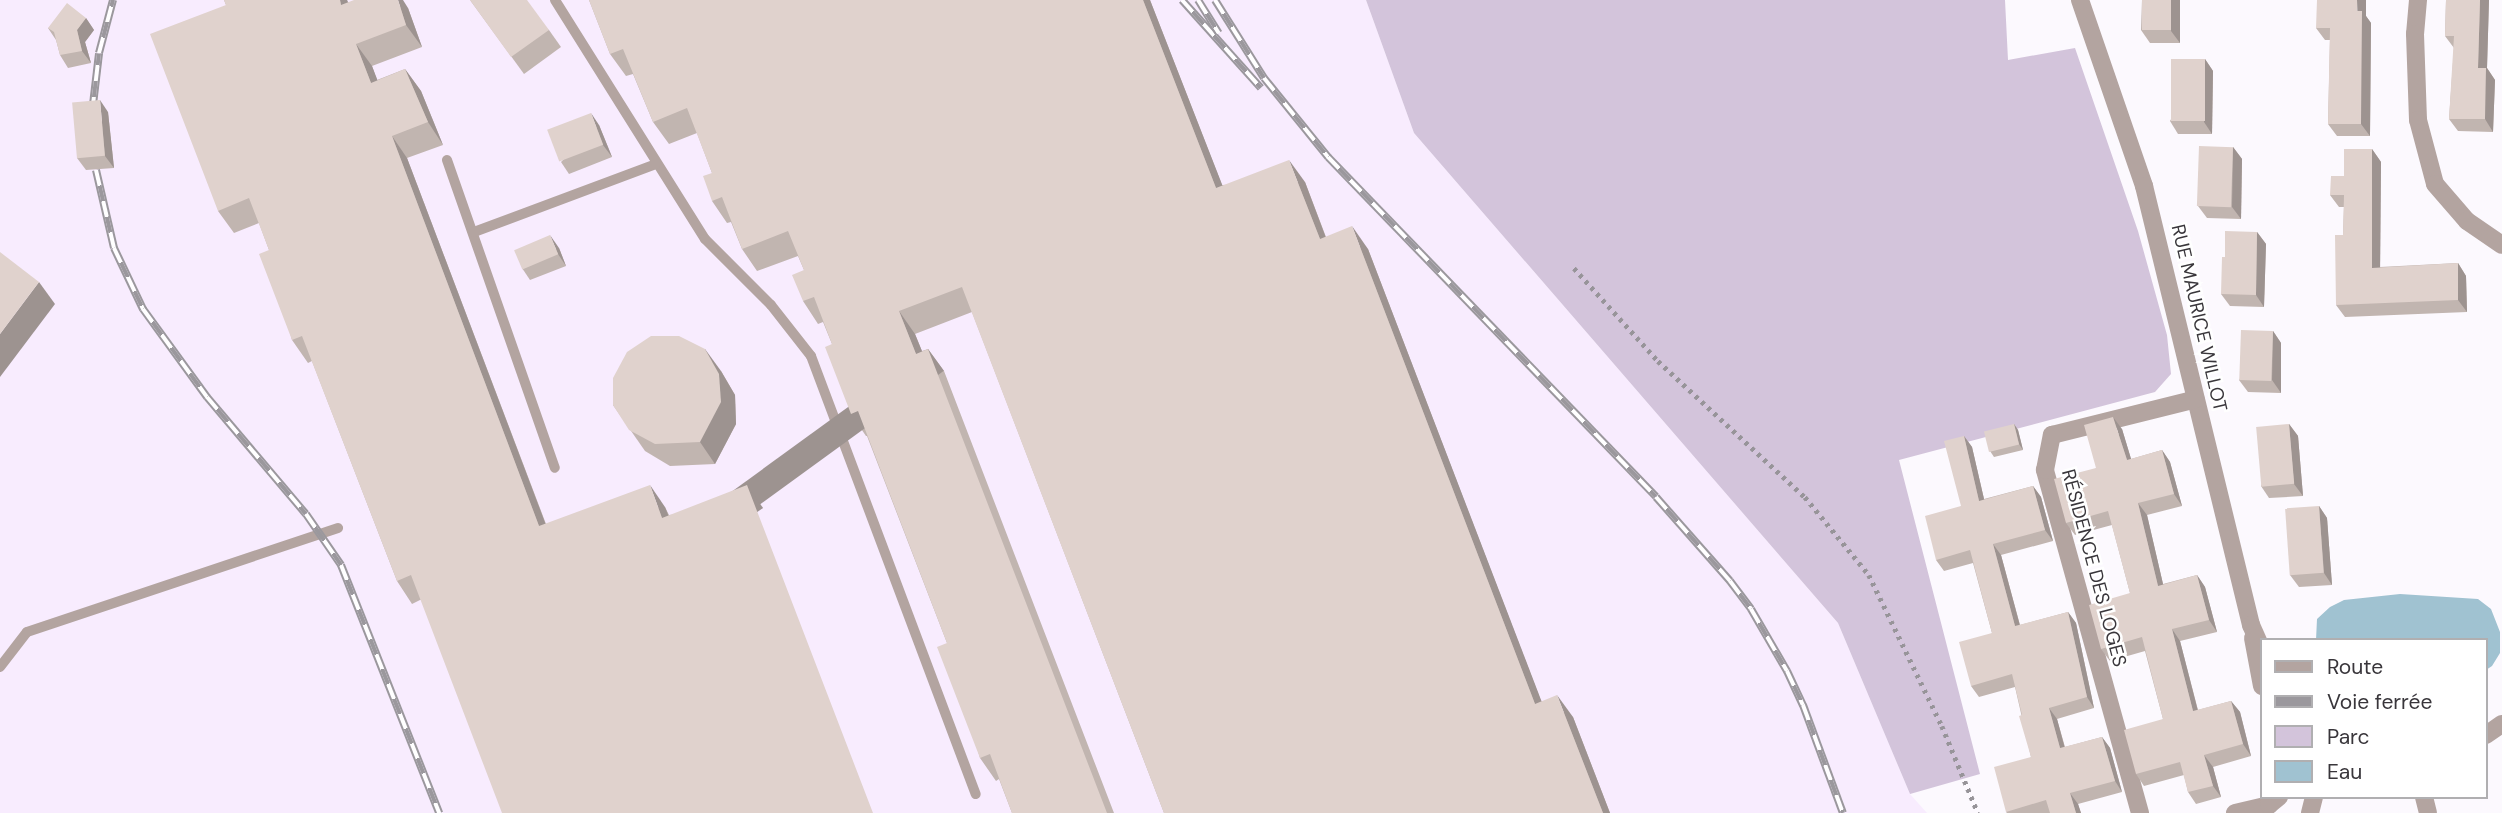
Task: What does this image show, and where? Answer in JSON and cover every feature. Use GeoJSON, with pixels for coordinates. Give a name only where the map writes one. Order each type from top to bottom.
{"type":"FeatureCollection","features":[{"type":"Feature","properties":{"kind":"street","name":"RUE MAURICE WILLOT"},"geometry":{"type":"LineString","coordinates":[[2080,0],[2144,186],[2172,290],[2251,625],[2260,645]]}},
{"type":"Feature","properties":{"kind":"street"},"geometry":{"type":"LineString","coordinates":[[2418,0],[2415,34],[2418,120],[2435,184],[2467,221],[2502,246]]}},
{"type":"Feature","properties":{"kind":"street","name":"RÉSIDENCE DES LOGES"},"geometry":{"type":"LineString","coordinates":[[2140,813],[2045,470],[2052,435],[2196,399]]}},
{"type":"Feature","properties":{"kind":"street"},"geometry":{"type":"LineString","coordinates":[[2251,625],[2260,675]]}},
{"type":"Feature","properties":{"kind":"street"},"geometry":{"type":"LineString","coordinates":[[2235,813],[2269,805],[2276,799]]}},
{"type":"Feature","properties":{"kind":"lane"},"geometry":{"type":"LineString","coordinates":[[555,0],[705,239],[771,306],[811,356],[976,794]]}},
{"type":"Feature","properties":{"kind":"lane"},"geometry":{"type":"LineString","coordinates":[[447,160],[555,468]]}},
{"type":"Feature","properties":{"kind":"lane"},"geometry":{"type":"LineString","coordinates":[[474,232],[656,164]]}},
{"type":"Feature","properties":{"kind":"lane"},"geometry":{"type":"LineString","coordinates":[[0,667],[27,632],[338,528]]}},
{"type":"Feature","properties":{"kind":"path"},"geometry":{"type":"LineString","coordinates":[[1574,268],[1658,361],[1805,497],[1869,575],[1942,726],[1978,813]]}},
{"type":"Feature","properties":{"kind":"shaded area"},"geometry":{"type":"Polygon","coordinates":[[[0,0],[1366,0],[1414,133],[1838,623],[1910,794],[1927,813],[0,813],[0,0]]]}},
{"type":"Feature","properties":{"kind":"green space"},"geometry":{"type":"Polygon","coordinates":[[[1366,0],[2005,0],[2008,60],[2075,48],[2138,231],[2167,335],[2171,374],[2155,392],[1899,460],[1980,774],[1910,794],[1838,623],[1414,133],[1366,0]]]}},
{"type":"Feature","properties":{"kind":"water"},"geometry":{"type":"Polygon","coordinates":[[[2400,594],[2478,599],[2491,609],[2500,632],[2500,653],[2488,669],[2488,638],[2316,638],[2317,619],[2330,607],[2344,600],[2400,594]]]}},
{"type":"Feature","properties":{"kind":"building"},"geometry":{"type":"Polygon","coordinates":[[[224,0],[340,0],[341,5],[354,0],[398,0],[406,25],[356,44],[371,83],[405,69],[428,122],[392,136],[539,526],[650,485],[662,518],[747,485],[873,813],[502,813],[411,575],[397,581],[302,336],[292,340],[259,254],[269,250],[249,198],[218,211],[150,34],[226,5],[224,0]]]}},
{"type":"Feature","properties":{"kind":"building"},"geometry":{"type":"Polygon","coordinates":[[[470,0],[527,0],[549,30],[511,57],[470,0]]]}},
{"type":"Feature","properties":{"kind":"building"},"geometry":{"type":"Polygon","coordinates":[[[589,0],[1143,0],[1216,188],[1289,160],[1320,239],[1352,226],[1535,704],[1557,695],[1603,813],[1164,813],[962,287],[899,311],[916,354],[928,349],[1107,813],[1012,813],[990,754],[980,758],[937,647],[947,643],[858,411],[851,414],[825,347],[832,344],[814,297],[803,301],[792,275],[804,270],[788,231],[742,249],[722,197],[712,201],[703,176],[712,173],[687,108],[653,122],[623,49],[610,54],[589,0]]]}},
{"type":"Feature","properties":{"kind":"building"},"geometry":{"type":"Polygon","coordinates":[[[2142,0],[2171,0],[2171,30],[2142,30],[2142,0]]]}},
{"type":"Feature","properties":{"kind":"building"},"geometry":{"type":"Polygon","coordinates":[[[2317,0],[2357,0],[2357,11],[2362,11],[2361,124],[2328,124],[2330,28],[2316,28],[2317,0]]]}},
{"type":"Feature","properties":{"kind":"building"},"geometry":{"type":"Polygon","coordinates":[[[2446,0],[2480,0],[2478,68],[2486,68],[2485,119],[2449,119],[2454,36],[2445,36],[2446,0]]]}},
{"type":"Feature","properties":{"kind":"building"},"geometry":{"type":"Polygon","coordinates":[[[67,3],[86,18],[77,30],[82,51],[60,55],[54,32],[48,28],[67,3]]]}},
{"type":"Feature","properties":{"kind":"building"},"geometry":{"type":"Polygon","coordinates":[[[2171,59],[2205,59],[2205,121],[2171,121],[2171,59]]]}},
{"type":"Feature","properties":{"kind":"building"},"geometry":{"type":"Polygon","coordinates":[[[100,100],[105,156],[77,158],[72,102],[100,100]]]}},
{"type":"Feature","properties":{"kind":"building"},"geometry":{"type":"Polygon","coordinates":[[[591,113],[603,145],[559,162],[547,130],[591,113]]]}},
{"type":"Feature","properties":{"kind":"building"},"geometry":{"type":"Polygon","coordinates":[[[2199,146],[2233,147],[2231,207],[2197,206],[2199,146]]]}},
{"type":"Feature","properties":{"kind":"building"},"geometry":{"type":"Polygon","coordinates":[[[2344,149],[2372,149],[2372,268],[2458,263],[2458,300],[2336,305],[2335,235],[2343,235],[2344,195],[2330,195],[2331,176],[2344,176],[2344,149]]]}},
{"type":"Feature","properties":{"kind":"building"},"geometry":{"type":"Polygon","coordinates":[[[2225,231],[2257,232],[2256,295],[2221,294],[2225,231]]]}},
{"type":"Feature","properties":{"kind":"building"},"geometry":{"type":"Polygon","coordinates":[[[550,235],[558,254],[522,270],[514,250],[550,235]]]}},
{"type":"Feature","properties":{"kind":"building"},"geometry":{"type":"Polygon","coordinates":[[[0,252],[39,282],[0,334],[0,252]]]}},
{"type":"Feature","properties":{"kind":"building"},"geometry":{"type":"Polygon","coordinates":[[[2241,330],[2273,331],[2271,381],[2239,380],[2241,330]]]}},
{"type":"Feature","properties":{"kind":"building"},"geometry":{"type":"Polygon","coordinates":[[[651,336],[679,336],[705,349],[719,374],[721,402],[700,442],[655,444],[629,430],[613,405],[613,378],[627,352],[651,336]]]}},
{"type":"Feature","properties":{"kind":"building"},"geometry":{"type":"Polygon","coordinates":[[[2113,417],[2127,460],[2162,450],[2174,494],[2138,503],[2158,586],[2197,575],[2209,620],[2172,629],[2193,711],[2231,701],[2243,744],[2204,755],[2213,786],[2188,792],[2180,762],[2136,774],[2124,730],[2163,719],[2142,637],[2101,649],[2089,605],[2130,593],[2108,511],[2066,523],[2054,479],[2096,468],[2084,425],[2113,417]]]}},
{"type":"Feature","properties":{"kind":"building"},"geometry":{"type":"Polygon","coordinates":[[[2014,424],[2019,444],[1989,452],[1984,431],[2014,424]]]}},
{"type":"Feature","properties":{"kind":"building"},"geometry":{"type":"Polygon","coordinates":[[[2289,424],[2294,484],[2261,487],[2256,427],[2289,424]]]}},
{"type":"Feature","properties":{"kind":"building"},"geometry":{"type":"Polygon","coordinates":[[[1964,436],[1979,501],[2033,486],[2045,530],[1993,544],[2015,626],[2068,612],[2087,697],[2049,708],[2060,748],[2102,737],[2115,781],[2070,793],[2076,813],[2050,813],[2046,800],[2006,812],[1994,767],[2031,757],[2019,716],[2022,715],[2012,674],[1971,686],[1959,642],[1992,633],[1970,550],[1936,560],[1925,516],[1961,506],[1944,441],[1964,436]]]}},
{"type":"Feature","properties":{"kind":"building"},"geometry":{"type":"Polygon","coordinates":[[[2319,506],[2324,573],[2290,575],[2285,508],[2319,506]]]}},
{"type":"Feature","properties":{"kind":"railway"},"geometry":{"type":"LineString","coordinates":[[92,113],[99,53],[113,0]]}},
{"type":"Feature","properties":{"kind":"railway"},"geometry":{"type":"LineString","coordinates":[[1182,0],[1261,88]]}},
{"type":"Feature","properties":{"kind":"railway"},"geometry":{"type":"LineString","coordinates":[[1198,0],[1219,33]]}},
{"type":"Feature","properties":{"kind":"railway"},"geometry":{"type":"LineString","coordinates":[[1215,0],[1264,78],[1328,157],[1656,497],[1730,581],[1751,609],[1787,671],[1803,705],[1843,813]]}},
{"type":"Feature","properties":{"kind":"railway"},"geometry":{"type":"LineString","coordinates":[[96,170],[114,248],[143,309],[207,397],[306,514],[341,565],[439,813]]}}]}
